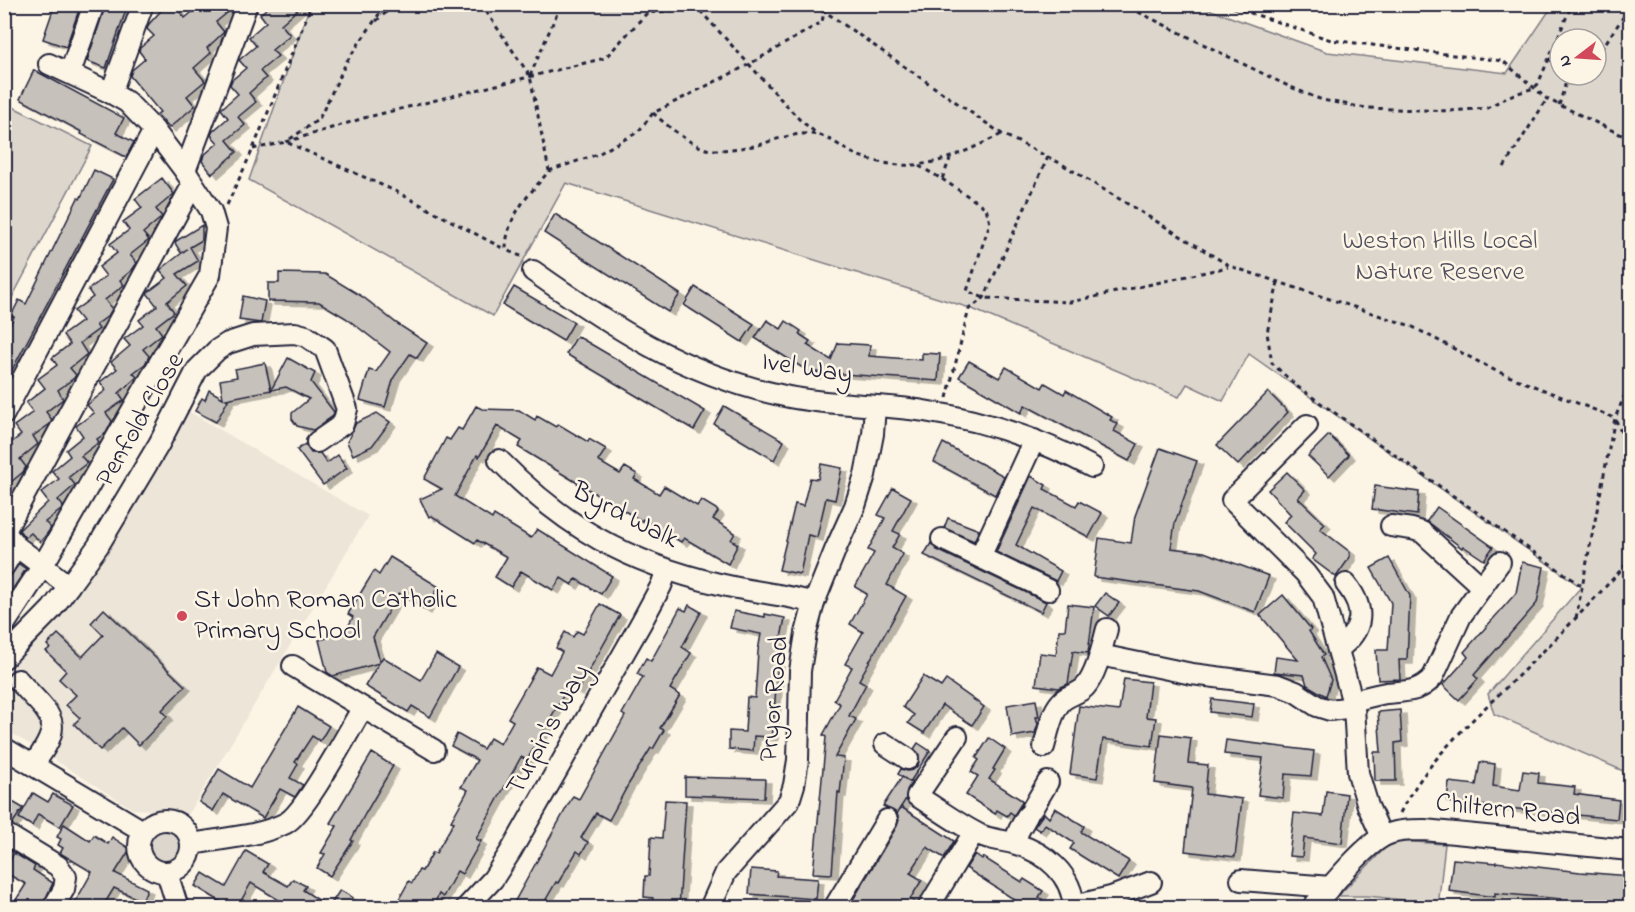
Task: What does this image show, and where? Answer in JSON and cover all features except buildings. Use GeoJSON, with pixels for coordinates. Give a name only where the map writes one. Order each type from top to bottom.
{"type":"FeatureCollection","features":[{"type":"Feature","properties":{"kind":"street"},"geometry":{"type":"LineString","coordinates":[[70,73],[94,4]]}},
{"type":"Feature","properties":{"kind":"street"},"geometry":{"type":"LineString","coordinates":[[111,93],[143,4]]}},
{"type":"Feature","properties":{"kind":"street"},"geometry":{"type":"LineString","coordinates":[[4,566],[8,536],[189,178],[247,4]]}},
{"type":"Feature","properties":{"kind":"street"},"geometry":{"type":"LineString","coordinates":[[21,639],[4,625],[42,567],[210,276],[216,228],[211,211],[141,114],[111,93],[50,64]]}},
{"type":"Feature","properties":{"kind":"street"},"geometry":{"type":"LineString","coordinates":[[4,414],[154,130]]}},
{"type":"Feature","properties":{"kind":"street","name":"Ivel Way"},"geometry":{"type":"LineString","coordinates":[[533,271],[598,317],[628,335],[651,348],[720,378],[799,399],[926,411],[993,426],[1034,440],[1092,467]]}},
{"type":"Feature","properties":{"kind":"street","name":"Penfold Close"},"geometry":{"type":"LineString","coordinates":[[4,658],[52,609],[98,546],[159,444],[197,370],[217,350],[228,343],[253,334],[295,333],[306,336],[325,349],[347,409],[343,423],[317,442]]}},
{"type":"Feature","properties":{"kind":"street","name":"Pryor Road"},"geometry":{"type":"LineString","coordinates":[[710,908],[726,872],[789,801],[798,760],[800,671],[806,633],[814,603],[855,506],[865,475],[870,454],[875,406]]}},
{"type":"Feature","properties":{"kind":"street"},"geometry":{"type":"LineString","coordinates":[[1306,425],[1232,500],[1315,584],[1327,608],[1354,704],[1358,773],[1368,806],[1389,835],[1368,848],[1312,908]]}},
{"type":"Feature","properties":{"kind":"street"},"geometry":{"type":"LineString","coordinates":[[980,557],[1034,440]]}},
{"type":"Feature","properties":{"kind":"street","name":"Byrd Walk"},"geometry":{"type":"LineString","coordinates":[[499,460],[531,492],[565,518],[624,552],[666,570],[719,584],[814,603]]}},
{"type":"Feature","properties":{"kind":"street"},"geometry":{"type":"LineString","coordinates":[[1391,526],[1422,532],[1482,587]]}},
{"type":"Feature","properties":{"kind":"street"},"geometry":{"type":"LineString","coordinates":[[8,536],[42,567],[69,586]]}},
{"type":"Feature","properties":{"kind":"street"},"geometry":{"type":"LineString","coordinates":[[942,539],[1048,590]]}},
{"type":"Feature","properties":{"kind":"street"},"geometry":{"type":"LineString","coordinates":[[1100,655],[1192,674],[1278,685],[1296,692],[1317,706],[1330,710],[1388,693],[1407,692],[1427,684],[1433,677],[1461,616],[1500,562]]}},
{"type":"Feature","properties":{"kind":"street","name":"Turpin's Way"},"geometry":{"type":"LineString","coordinates":[[466,908],[493,879],[511,851],[642,623],[661,586],[666,570]]}},
{"type":"Feature","properties":{"kind":"street"},"geometry":{"type":"LineString","coordinates":[[1338,648],[1354,635],[1359,622],[1360,614],[1355,597],[1346,584]]}},
{"type":"Feature","properties":{"kind":"street"},"geometry":{"type":"LineString","coordinates":[[1044,747],[1055,712],[1061,702],[1084,689],[1100,655],[1107,629]]}},
{"type":"Feature","properties":{"kind":"street"},"geometry":{"type":"LineString","coordinates":[[293,666],[434,750]]}},
{"type":"Feature","properties":{"kind":"street"},"geometry":{"type":"LineString","coordinates":[[18,680],[50,715],[51,736],[47,746],[33,765]]}},
{"type":"Feature","properties":{"kind":"street"},"geometry":{"type":"LineString","coordinates":[[192,844],[262,831],[289,822],[305,805],[362,709]]}},
{"type":"Feature","properties":{"kind":"street"},"geometry":{"type":"LineString","coordinates":[[918,765],[957,736]]}},
{"type":"Feature","properties":{"kind":"street"},"geometry":{"type":"LineString","coordinates":[[885,744],[918,765]]}},
{"type":"Feature","properties":{"kind":"street"},"geometry":{"type":"LineString","coordinates":[[4,748],[143,831]]}},
{"type":"Feature","properties":{"kind":"street"},"geometry":{"type":"LineString","coordinates":[[918,765],[918,796],[974,832],[990,839],[1014,843],[1040,855],[1058,868],[1070,886],[1074,907],[1111,897],[1151,882]]}},
{"type":"Feature","properties":{"kind":"street"},"geometry":{"type":"LineString","coordinates":[[1014,843],[1019,830],[1048,782]]}},
{"type":"Feature","properties":{"kind":"street"},"geometry":{"type":"LineString","coordinates":[[164,820],[174,821],[184,827],[192,844],[188,860],[183,866],[167,873],[159,872],[144,862],[140,853],[139,842],[143,831],[153,823],[164,820]]}},
{"type":"Feature","properties":{"kind":"street"},"geometry":{"type":"LineString","coordinates":[[834,908],[887,820]]}},
{"type":"Feature","properties":{"kind":"street","name":"Chiltern Road"},"geometry":{"type":"LineString","coordinates":[[1389,835],[1424,830],[1630,850]]}},
{"type":"Feature","properties":{"kind":"street"},"geometry":{"type":"LineString","coordinates":[[928,908],[974,832]]}},
{"type":"Feature","properties":{"kind":"street"},"geometry":{"type":"LineString","coordinates":[[4,833],[58,866],[66,877],[64,889],[53,908]]}},
{"type":"Feature","properties":{"kind":"street"},"geometry":{"type":"LineString","coordinates":[[167,873],[178,908]]}},
{"type":"Feature","properties":{"kind":"street"},"geometry":{"type":"LineString","coordinates":[[1240,880],[1331,887]]}},
{"type":"Feature","properties":{"kind":"path"},"geometry":{"type":"LineString","coordinates":[[216,228],[253,149],[312,4]]}},
{"type":"Feature","properties":{"kind":"path"},"geometry":{"type":"LineString","coordinates":[[286,142],[319,119],[347,61],[386,4]]}},
{"type":"Feature","properties":{"kind":"path"},"geometry":{"type":"LineString","coordinates":[[372,24],[396,4]]}},
{"type":"Feature","properties":{"kind":"path"},"geometry":{"type":"LineString","coordinates":[[481,4],[530,76],[549,171]]}},
{"type":"Feature","properties":{"kind":"path"},"geometry":{"type":"LineString","coordinates":[[530,76],[561,4]]}},
{"type":"Feature","properties":{"kind":"path"},"geometry":{"type":"LineString","coordinates":[[694,4],[799,119],[818,134],[857,155],[892,166],[917,165],[951,158],[1002,134]]}},
{"type":"Feature","properties":{"kind":"path"},"geometry":{"type":"LineString","coordinates":[[814,4],[1002,134],[1047,157],[1230,266],[1411,326],[1496,371],[1615,418],[1630,453]]}},
{"type":"Feature","properties":{"kind":"path"},"geometry":{"type":"LineString","coordinates":[[506,250],[513,216],[549,171],[598,154],[638,132],[652,113],[748,65],[822,22],[829,4]]}},
{"type":"Feature","properties":{"kind":"path"},"geometry":{"type":"LineString","coordinates":[[1122,4],[1287,86],[1322,100],[1366,108],[1450,111],[1487,108],[1509,96],[1534,88],[1548,60]]}},
{"type":"Feature","properties":{"kind":"path"},"geometry":{"type":"LineString","coordinates":[[1224,4],[1330,40],[1503,61],[1547,99],[1630,139]]}},
{"type":"Feature","properties":{"kind":"path"},"geometry":{"type":"LineString","coordinates":[[1562,27],[1572,4]]}},
{"type":"Feature","properties":{"kind":"path"},"geometry":{"type":"LineString","coordinates":[[253,149],[286,142],[364,118],[605,58],[647,13],[699,8],[805,7],[824,12]]}},
{"type":"Feature","properties":{"kind":"path"},"geometry":{"type":"LineString","coordinates":[[1608,39],[1630,7]]}},
{"type":"Feature","properties":{"kind":"path"},"geometry":{"type":"LineString","coordinates":[[1559,105],[1564,87]]}},
{"type":"Feature","properties":{"kind":"path"},"geometry":{"type":"LineString","coordinates":[[1504,167],[1547,99]]}},
{"type":"Feature","properties":{"kind":"path"},"geometry":{"type":"LineString","coordinates":[[652,113],[676,133],[707,150],[756,147],[784,136],[818,134]]}},
{"type":"Feature","properties":{"kind":"path"},"geometry":{"type":"LineString","coordinates":[[286,142],[395,191],[529,260],[533,271]]}},
{"type":"Feature","properties":{"kind":"path"},"geometry":{"type":"LineString","coordinates":[[943,415],[969,309],[984,298],[1047,157]]}},
{"type":"Feature","properties":{"kind":"path"},"geometry":{"type":"LineString","coordinates":[[942,179],[951,158]]}},
{"type":"Feature","properties":{"kind":"path"},"geometry":{"type":"LineString","coordinates":[[917,165],[986,208],[990,223],[967,291],[984,298],[1071,302],[1230,266]]}},
{"type":"Feature","properties":{"kind":"path"},"geometry":{"type":"LineString","coordinates":[[1278,282],[1267,333],[1272,363],[1295,386],[1582,586]]}},
{"type":"Feature","properties":{"kind":"path"},"geometry":{"type":"LineString","coordinates":[[1576,620],[1615,418],[1630,383]]}},
{"type":"Feature","properties":{"kind":"path"},"geometry":{"type":"LineString","coordinates":[[1389,835],[1413,789],[1449,742],[1576,620],[1630,560]]}},
{"type":"Feature","properties":{"kind":"shaded area","name":"St John Roman Catholic Primary School"},"geometry":{"type":"Polygon","coordinates":[[[188,411],[368,516],[186,818],[171,811],[133,809],[5,729],[5,674],[79,589],[188,411]]]}},
{"type":"Feature","properties":{"kind":"green space","name":"Weston Hills Local Nature Reserve"},"geometry":{"type":"Polygon","coordinates":[[[310,5],[1197,5],[1327,52],[1507,73],[1553,5],[1630,5],[1630,774],[1494,714],[1488,694],[1581,587],[1249,354],[1223,401],[1187,384],[1179,397],[970,308],[566,183],[493,316],[249,180],[310,5]]]}},
{"type":"Feature","properties":{"kind":"green space"},"geometry":{"type":"Polygon","coordinates":[[[5,103],[92,146],[5,311],[5,103]]]}},
{"type":"Feature","properties":{"kind":"green space"},"geometry":{"type":"Polygon","coordinates":[[[168,827],[175,828],[181,833],[186,839],[186,853],[181,859],[175,864],[168,865],[161,864],[155,859],[150,853],[149,846],[150,839],[155,833],[161,828],[168,827]]]}},
{"type":"Feature","properties":{"kind":"green space"},"geometry":{"type":"Polygon","coordinates":[[[1399,841],[1445,844],[1438,907],[1429,907],[1429,903],[1368,896],[1338,896],[1387,846],[1399,841]]]}},
{"type":"Feature","properties":{"kind":"place","name":"St John Roman Catholic Primary School"},"geometry":{"type":"Point","coordinates":[182,616]}}]}
